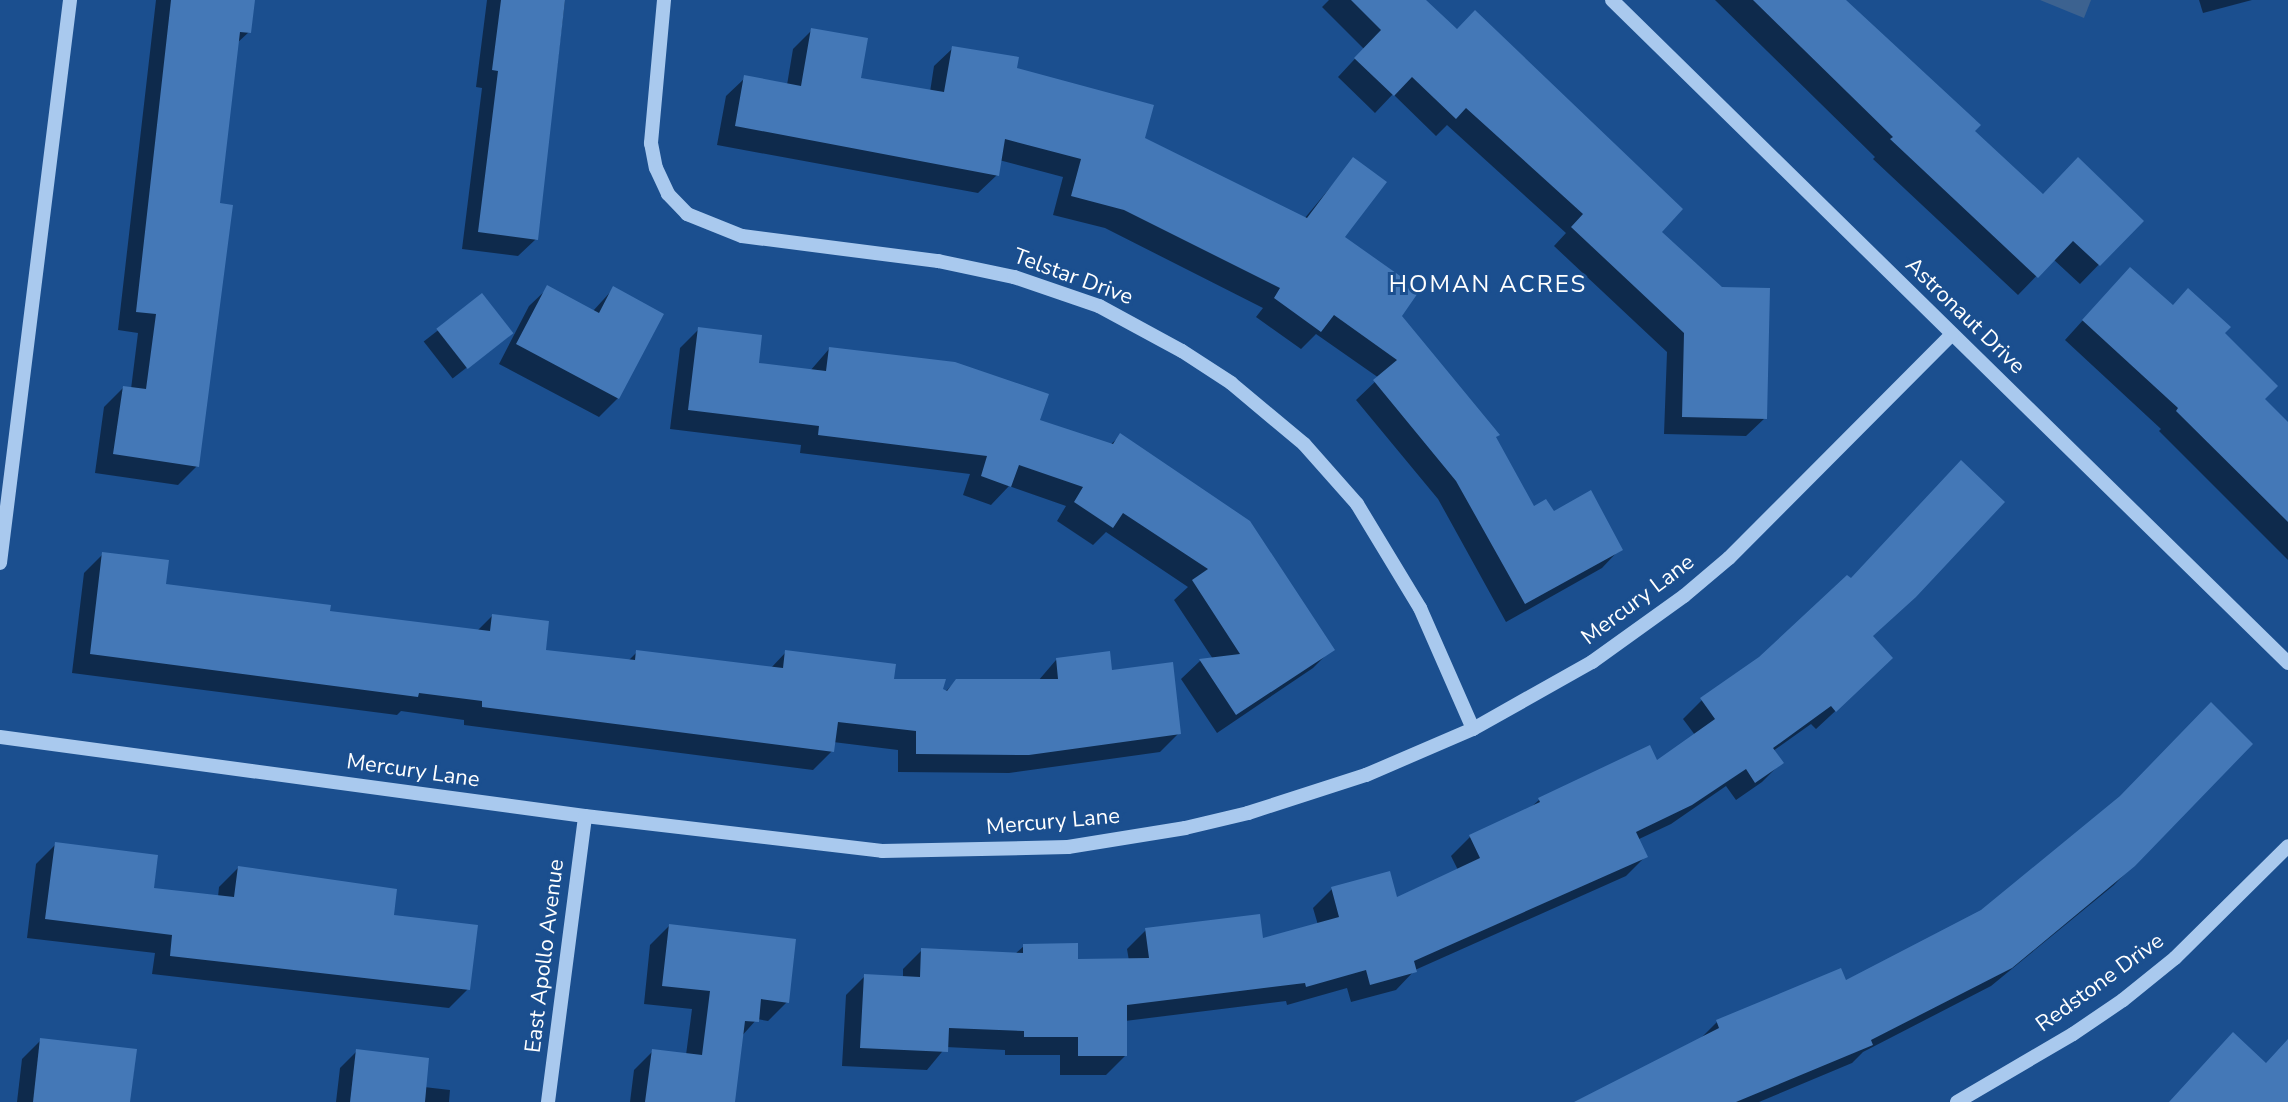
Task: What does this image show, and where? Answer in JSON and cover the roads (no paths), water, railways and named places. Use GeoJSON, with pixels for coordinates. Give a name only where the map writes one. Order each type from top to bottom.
{"type":"FeatureCollection","features":[{"type":"Feature","properties":{"kind":"street"},"geometry":{"type":"LineString","coordinates":[[0,563],[70,0]]}},
{"type":"Feature","properties":{"kind":"street","name":"Telstar Drive"},"geometry":{"type":"LineString","coordinates":[[664,0],[651,143],[656,168],[668,194],[687,214],[713,227],[742,236],[938,261],[1014,277],[1099,306],[1182,351],[1231,383],[1304,444],[1357,504],[1420,608],[1473,729]]}},
{"type":"Feature","properties":{"kind":"street","name":"Astronaut Drive"},"geometry":{"type":"LineString","coordinates":[[1612,0],[2288,663]]}},
{"type":"Feature","properties":{"kind":"street","name":"Mercury Lane"},"geometry":{"type":"LineString","coordinates":[[0,737],[585,816],[882,851],[1068,847],[1185,828],[1248,813],[1366,775],[1473,729],[1592,662],[1684,596],[1773,516],[1952,334]]}},
{"type":"Feature","properties":{"kind":"street","name":"East Apollo Avenue"},"geometry":{"type":"LineString","coordinates":[[548,1102],[585,816]]}},
{"type":"Feature","properties":{"kind":"street","name":"Redstone Drive"},"geometry":{"type":"LineString","coordinates":[[1957,1102],[2073,1034],[2123,1000],[2175,958],[2288,846]]}},
{"type":"Feature","properties":{"kind":"water"},"geometry":{"type":"Polygon","coordinates":[[[2040,0],[2091,0],[2084,18],[2040,0]]]}},
{"type":"Feature","properties":{"kind":"district","name":"HOMAN ACRES"},"geometry":{"type":"Point","coordinates":[1488,285]}}]}
